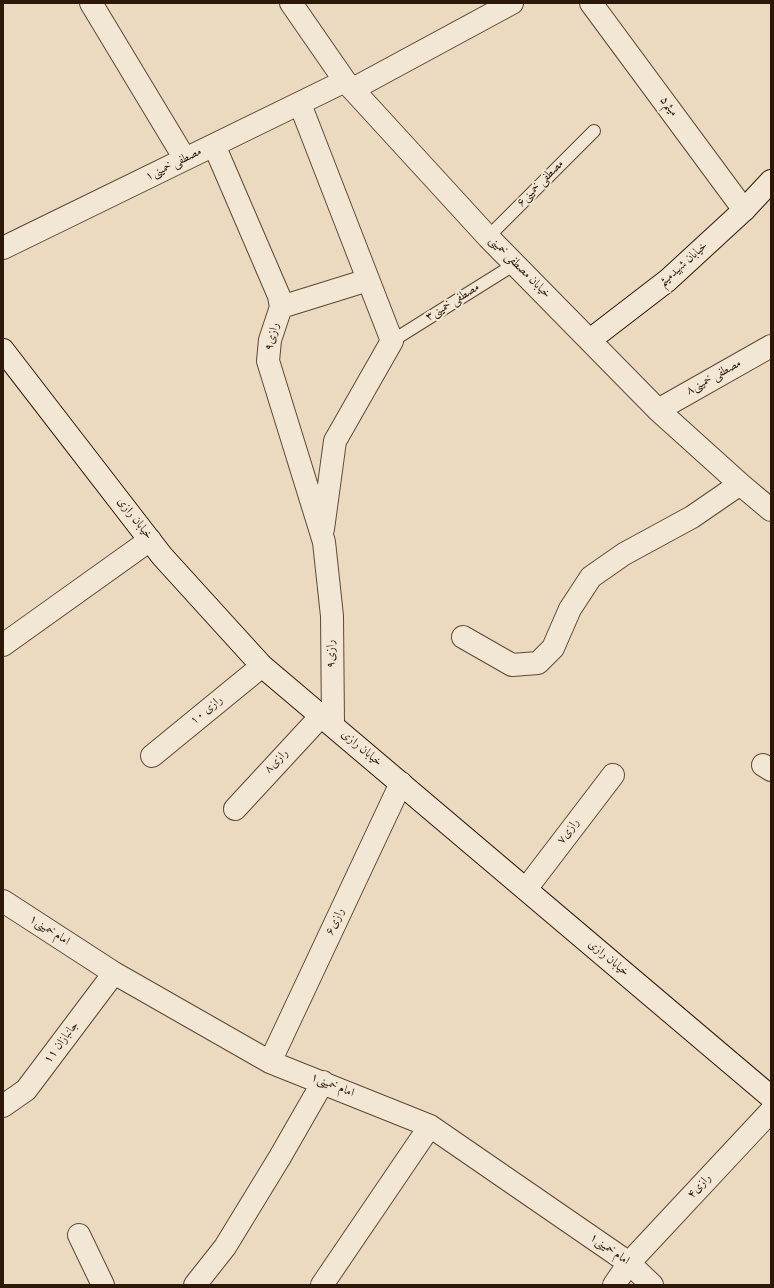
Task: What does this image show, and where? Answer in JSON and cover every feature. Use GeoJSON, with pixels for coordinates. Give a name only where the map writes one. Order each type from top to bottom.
{"type":"FeatureCollection","features":[{"type":"Feature","properties":{"kind":"street"},"geometry":{"type":"LineString","coordinates":[[91,3],[185,159]]}},
{"type":"Feature","properties":{"kind":"street","name":"خیابان مصطفی خمینی"},"geometry":{"type":"LineString","coordinates":[[291,3],[349,85],[488,237],[658,410],[771,510]]}},
{"type":"Feature","properties":{"kind":"street"},"geometry":{"type":"LineString","coordinates":[[349,85],[512,3]]}},
{"type":"Feature","properties":{"kind":"street","name":"میثم۵"},"geometry":{"type":"LineString","coordinates":[[591,3],[744,210]]}},
{"type":"Feature","properties":{"kind":"street","name":"مصطفی خمینی۱"},"geometry":{"type":"LineString","coordinates":[[3,248],[300,104],[349,85]]}},
{"type":"Feature","properties":{"kind":"street"},"geometry":{"type":"LineString","coordinates":[[300,104],[392,341]]}},
{"type":"Feature","properties":{"kind":"street","name":"رازی۹"},"geometry":{"type":"LineString","coordinates":[[214,145],[279,296],[281,307],[270,340],[268,361],[324,542],[332,616],[327,720]]}},
{"type":"Feature","properties":{"kind":"street","name":"خیابان شهیدمیثم"},"geometry":{"type":"LineString","coordinates":[[590,340],[668,280],[744,210],[771,181]]}},
{"type":"Feature","properties":{"kind":"street"},"geometry":{"type":"LineString","coordinates":[[281,307],[368,280]]}},
{"type":"Feature","properties":{"kind":"street","name":"رازی۹"},"geometry":{"type":"LineString","coordinates":[[322,535],[335,441],[392,341]]}},
{"type":"Feature","properties":{"kind":"street","name":"مصطفی خمینی۸"},"geometry":{"type":"LineString","coordinates":[[658,410],[771,346]]}},
{"type":"Feature","properties":{"kind":"street","name":"خیابان رازی"},"geometry":{"type":"LineString","coordinates":[[3,350],[162,556],[262,666],[771,1097]]}},
{"type":"Feature","properties":{"kind":"street"},"geometry":{"type":"LineString","coordinates":[[464,638],[512,665],[538,663],[553,648],[570,609],[591,577],[624,554],[692,517],[740,484]]}},
{"type":"Feature","properties":{"kind":"street"},"geometry":{"type":"LineString","coordinates":[[3,645],[150,540]]}},
{"type":"Feature","properties":{"kind":"street","name":"رازی ۱۰"},"geometry":{"type":"LineString","coordinates":[[152,756],[262,666]]}},
{"type":"Feature","properties":{"kind":"street","name":"رازی۸"},"geometry":{"type":"LineString","coordinates":[[235,809],[327,720]]}},
{"type":"Feature","properties":{"kind":"street","name":"رازی۷"},"geometry":{"type":"LineString","coordinates":[[526,889],[613,775]]}},
{"type":"Feature","properties":{"kind":"street","name":"رازی۶"},"geometry":{"type":"LineString","coordinates":[[270,1062],[401,783]]}},
{"type":"Feature","properties":{"kind":"street","name":"امام خمینی۱"},"geometry":{"type":"LineString","coordinates":[[3,901],[114,973],[270,1062],[430,1126],[629,1263],[652,1285]]}},
{"type":"Feature","properties":{"kind":"street","name":"جانبازان ۱۱"},"geometry":{"type":"LineString","coordinates":[[3,1106],[26,1090],[114,973]]}},
{"type":"Feature","properties":{"kind":"street"},"geometry":{"type":"LineString","coordinates":[[195,1285],[225,1247],[280,1157],[323,1082]]}},
{"type":"Feature","properties":{"kind":"street","name":"رازی۴"},"geometry":{"type":"LineString","coordinates":[[614,1285],[629,1263],[771,1111]]}},
{"type":"Feature","properties":{"kind":"street"},"geometry":{"type":"LineString","coordinates":[[322,1285],[430,1126]]}},
{"type":"Feature","properties":{"kind":"street"},"geometry":{"type":"LineString","coordinates":[[79,1235],[103,1285]]}},
{"type":"Feature","properties":{"kind":"lane","name":"مصطفی خمینی۶"},"geometry":{"type":"LineString","coordinates":[[488,237],[594,131]]}},
{"type":"Feature","properties":{"kind":"lane","name":"مصطفی خمینی۳"},"geometry":{"type":"LineString","coordinates":[[392,341],[515,264]]}}]}
